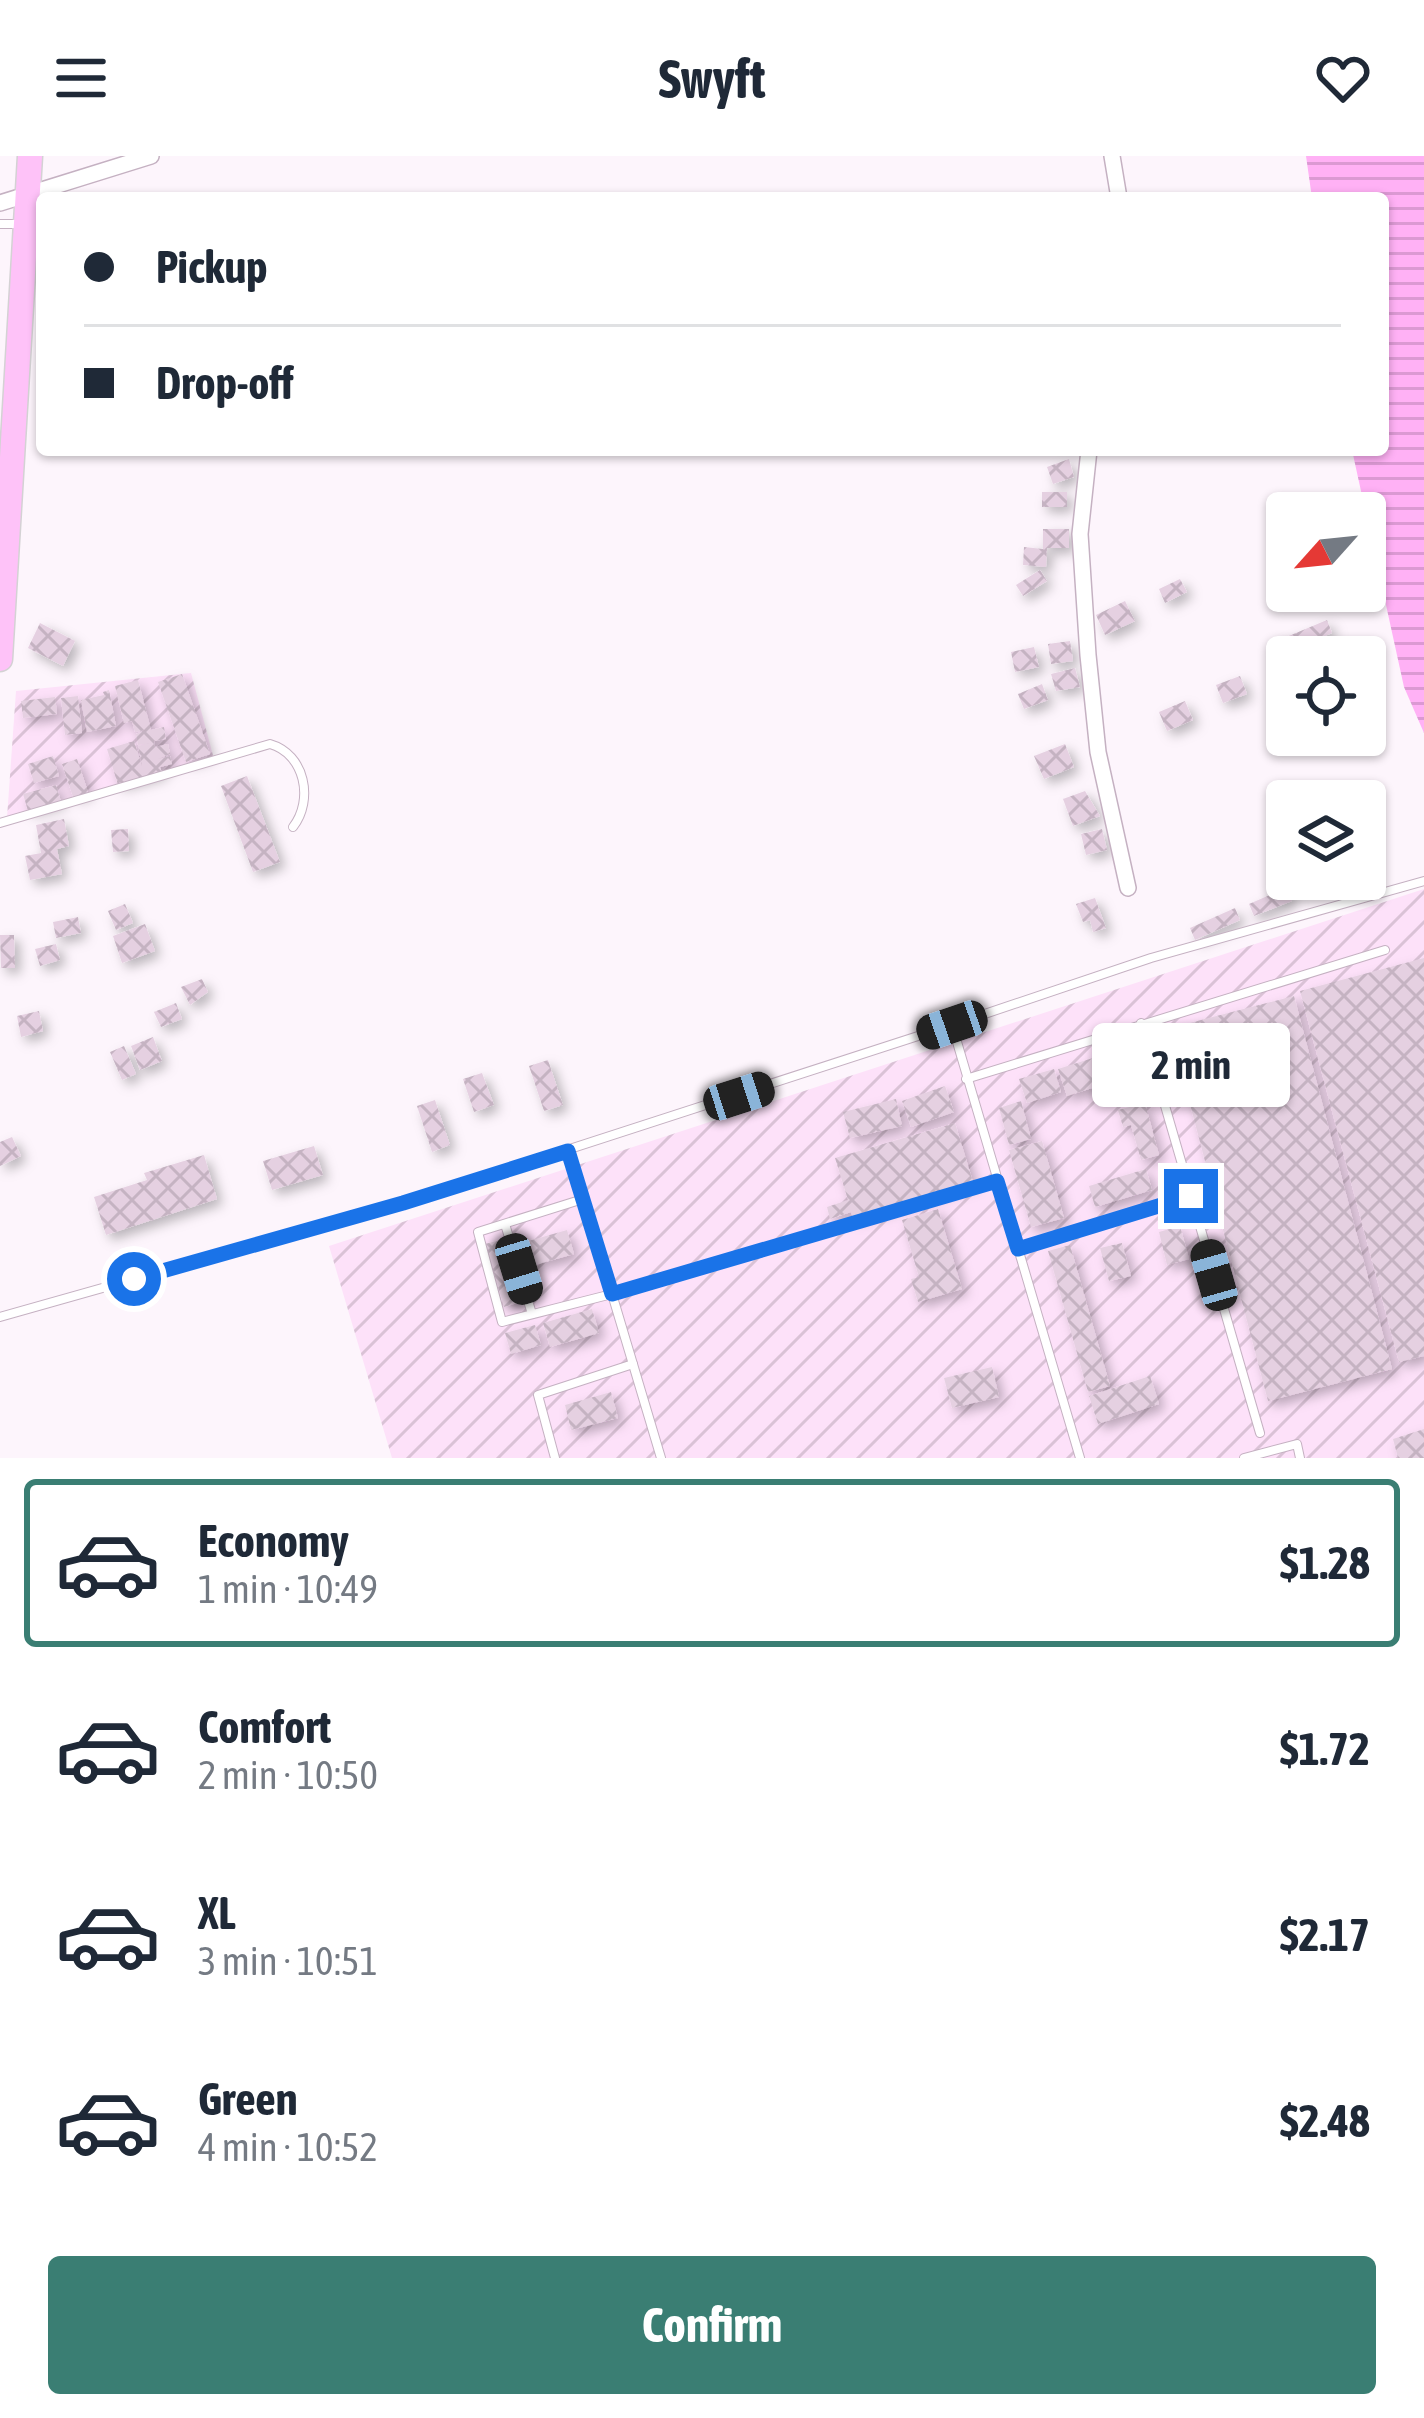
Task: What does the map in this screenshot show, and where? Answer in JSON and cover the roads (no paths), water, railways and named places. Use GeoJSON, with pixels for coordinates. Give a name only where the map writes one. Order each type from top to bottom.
{"type":"FeatureCollection","features":[{"type":"Feature","properties":{"kind":"main road"},"geometry":{"type":"LineString","coordinates":[[0,658],[12,224],[27,194],[30,156]]}},
{"type":"Feature","properties":{"kind":"street"},"geometry":{"type":"LineString","coordinates":[[0,203],[151,156]]}},
{"type":"Feature","properties":{"kind":"street"},"geometry":{"type":"LineString","coordinates":[[1112,156],[1118,192]]}},
{"type":"Feature","properties":{"kind":"street"},"geometry":{"type":"LineString","coordinates":[[1088,456],[1080,534],[1088,656],[1098,752],[1128,888]]}},
{"type":"Feature","properties":{"kind":"lane"},"geometry":{"type":"LineString","coordinates":[[0,824],[270,745],[294,759],[306,788],[304,814],[293,827]]}},
{"type":"Feature","properties":{"kind":"lane"},"geometry":{"type":"LineString","coordinates":[[0,1317],[403,1203],[1151,958],[1424,881]]}},
{"type":"Feature","properties":{"kind":"lane"},"geometry":{"type":"LineString","coordinates":[[966,1078],[1385,950]]}},
{"type":"Feature","properties":{"kind":"lane"},"geometry":{"type":"LineString","coordinates":[[1141,1023],[1260,1433]]}},
{"type":"Feature","properties":{"kind":"lane"},"geometry":{"type":"LineString","coordinates":[[952,1025],[1080,1458]]}},
{"type":"Feature","properties":{"kind":"lane"},"geometry":{"type":"LineString","coordinates":[[568,1151],[661,1458]]}},
{"type":"Feature","properties":{"kind":"lane"},"geometry":{"type":"LineString","coordinates":[[583,1199],[478,1232],[502,1322],[997,1181]]}},
{"type":"Feature","properties":{"kind":"lane"},"geometry":{"type":"LineString","coordinates":[[1018,1249],[1191,1196]]}},
{"type":"Feature","properties":{"kind":"lane"},"geometry":{"type":"LineString","coordinates":[[505,1223],[532,1314]]}},
{"type":"Feature","properties":{"kind":"lane"},"geometry":{"type":"LineString","coordinates":[[555,1458],[538,1395],[633,1364]]}},
{"type":"Feature","properties":{"kind":"lane"},"geometry":{"type":"LineString","coordinates":[[1244,1458],[1297,1444],[1300,1458]]}}]}
